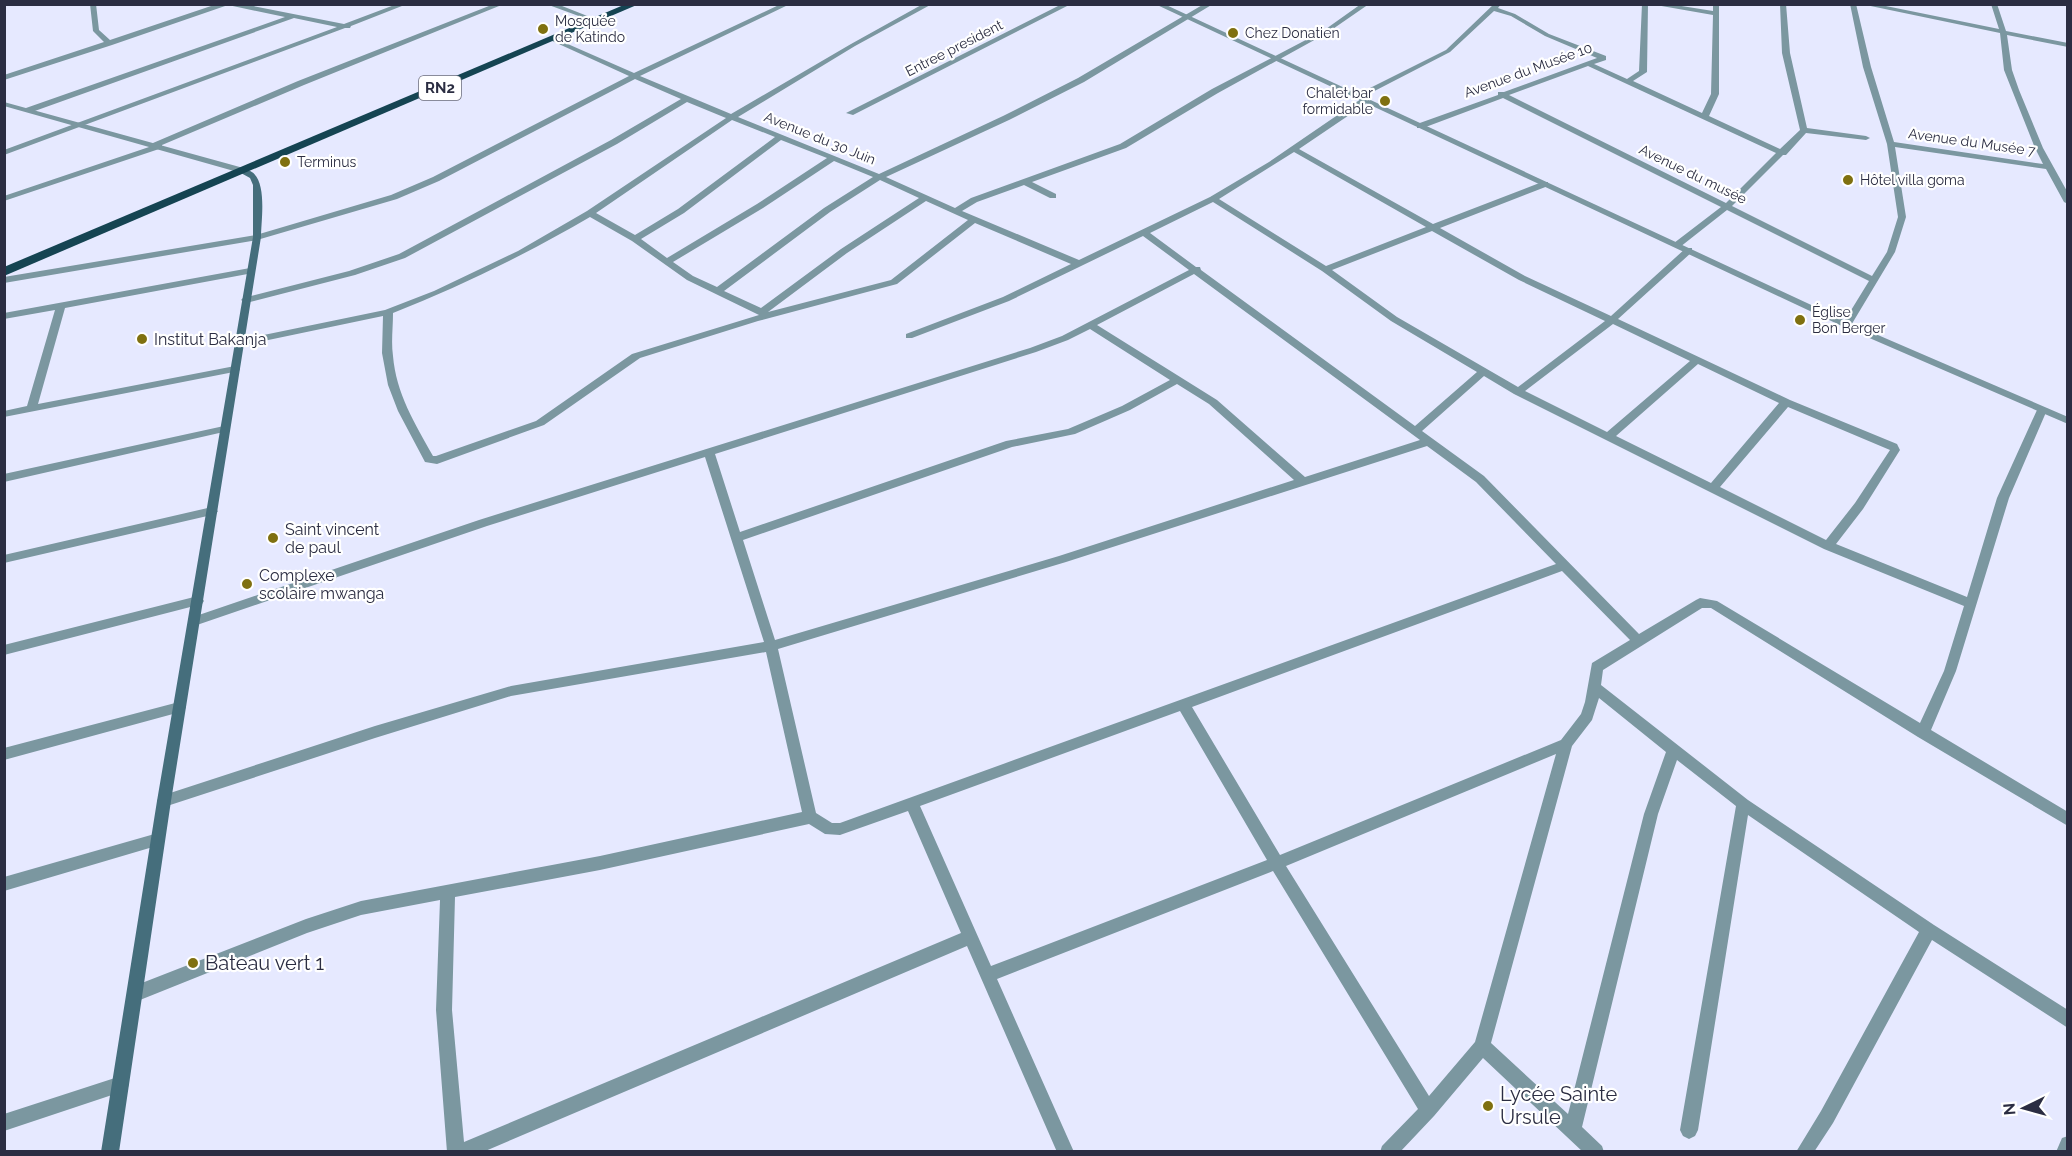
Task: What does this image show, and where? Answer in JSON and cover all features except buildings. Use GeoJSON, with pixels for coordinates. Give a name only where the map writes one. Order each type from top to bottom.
{"type":"FeatureCollection","features":[{"type":"Feature","properties":{"kind":"highway","name":"RN2"},"geometry":{"type":"LineString","coordinates":[[4,272],[635,4]]}},
{"type":"Feature","properties":{"kind":"main road"},"geometry":{"type":"LineString","coordinates":[[110,1152],[179,707],[257,237],[257,185],[254,177],[244,171]]}},
{"type":"Feature","properties":{"kind":"street"},"geometry":{"type":"LineString","coordinates":[[93,4],[96,31],[110,44]]}},
{"type":"Feature","properties":{"kind":"street"},"geometry":{"type":"LineString","coordinates":[[4,78],[228,4],[349,27]]}},
{"type":"Feature","properties":{"kind":"street"},"geometry":{"type":"LineString","coordinates":[[4,153],[349,27],[404,4]]}},
{"type":"Feature","properties":{"kind":"street"},"geometry":{"type":"LineString","coordinates":[[4,199],[157,146],[292,87],[501,4]]}},
{"type":"Feature","properties":{"kind":"street"},"geometry":{"type":"LineString","coordinates":[[549,4],[597,21]]}},
{"type":"Feature","properties":{"kind":"street"},"geometry":{"type":"LineString","coordinates":[[4,280],[257,237],[320,220],[413,189],[634,76],[787,4]]}},
{"type":"Feature","properties":{"kind":"street"},"geometry":{"type":"LineString","coordinates":[[239,343],[388,312],[436,293],[521,253],[590,213],[732,117],[853,45],[929,4]]}},
{"type":"Feature","properties":{"kind":"street","name":"Entree president"},"geometry":{"type":"LineString","coordinates":[[850,112],[1068,4]]}},
{"type":"Feature","properties":{"kind":"street"},"geometry":{"type":"LineString","coordinates":[[1158,4],[1689,250],[1847,326],[2067,421]]}},
{"type":"Feature","properties":{"kind":"street"},"geometry":{"type":"LineString","coordinates":[[717,292],[827,210],[880,177],[1081,80],[1210,4]]}},
{"type":"Feature","properties":{"kind":"street"},"geometry":{"type":"LineString","coordinates":[[955,212],[974,200],[1123,146],[1274,58],[1325,32],[1366,4]]}},
{"type":"Feature","properties":{"kind":"street"},"geometry":{"type":"LineString","coordinates":[[1627,82],[1643,72],[1645,4]]}},
{"type":"Feature","properties":{"kind":"street"},"geometry":{"type":"LineString","coordinates":[[1653,4],[1716,14]]}},
{"type":"Feature","properties":{"kind":"street"},"geometry":{"type":"LineString","coordinates":[[1704,118],[1715,94],[1716,4]]}},
{"type":"Feature","properties":{"kind":"street"},"geometry":{"type":"LineString","coordinates":[[1783,4],[1786,53],[1804,130]]}},
{"type":"Feature","properties":{"kind":"street","name":"Avenue du Musée 7"},"geometry":{"type":"LineString","coordinates":[[1847,326],[1872,279],[1890,252],[1902,217],[1892,144],[1867,67],[1853,4]]}},
{"type":"Feature","properties":{"kind":"street"},"geometry":{"type":"LineString","coordinates":[[1864,4],[2067,45]]}},
{"type":"Feature","properties":{"kind":"street"},"geometry":{"type":"LineString","coordinates":[[1994,4],[2003,31],[2008,70],[2015,90],[2067,202]]}},
{"type":"Feature","properties":{"kind":"street"},"geometry":{"type":"LineString","coordinates":[[909,336],[994,304],[1212,199],[1294,149],[1360,99],[1448,51],[1496,7]]}},
{"type":"Feature","properties":{"kind":"street","name":"Avenue du Musée 10"},"geometry":{"type":"LineString","coordinates":[[1420,126],[1603,58],[1547,34],[1496,7]]}},
{"type":"Feature","properties":{"kind":"street"},"geometry":{"type":"LineString","coordinates":[[29,110],[294,16]]}},
{"type":"Feature","properties":{"kind":"street","name":"Avenue du 30 Juin"},"geometry":{"type":"LineString","coordinates":[[552,39],[686,99],[880,177],[955,212],[1077,263]]}},
{"type":"Feature","properties":{"kind":"street"},"geometry":{"type":"LineString","coordinates":[[1587,63],[1784,153]]}},
{"type":"Feature","properties":{"kind":"street","name":"Avenue du musée"},"geometry":{"type":"LineString","coordinates":[[1501,94],[1872,279]]}},
{"type":"Feature","properties":{"kind":"street"},"geometry":{"type":"LineString","coordinates":[[246,300],[352,273],[402,256],[614,142],[686,99]]}},
{"type":"Feature","properties":{"kind":"street"},"geometry":{"type":"LineString","coordinates":[[4,104],[244,171]]}},
{"type":"Feature","properties":{"kind":"street"},"geometry":{"type":"LineString","coordinates":[[1804,130],[1866,138]]}},
{"type":"Feature","properties":{"kind":"street"},"geometry":{"type":"LineString","coordinates":[[1677,245],[1727,206],[1784,153],[1804,130]]}},
{"type":"Feature","properties":{"kind":"street"},"geometry":{"type":"LineString","coordinates":[[635,239],[681,211],[780,137]]}},
{"type":"Feature","properties":{"kind":"street","name":"Avenue du Musée 7"},"geometry":{"type":"LineString","coordinates":[[1892,144],[2049,167]]}},
{"type":"Feature","properties":{"kind":"street"},"geometry":{"type":"LineString","coordinates":[[1294,149],[1522,278],[1786,402],[1894,448],[1859,506],[1828,546]]}},
{"type":"Feature","properties":{"kind":"street"},"geometry":{"type":"LineString","coordinates":[[666,262],[760,206],[833,158]]}},
{"type":"Feature","properties":{"kind":"street"},"geometry":{"type":"LineString","coordinates":[[1024,181],[1053,196]]}},
{"type":"Feature","properties":{"kind":"street"},"geometry":{"type":"LineString","coordinates":[[1325,269],[1545,184]]}},
{"type":"Feature","properties":{"kind":"street"},"geometry":{"type":"LineString","coordinates":[[764,314],[837,256],[925,198]]}},
{"type":"Feature","properties":{"kind":"street"},"geometry":{"type":"LineString","coordinates":[[1212,199],[1325,269],[1394,319],[1518,392],[1828,546],[1971,604]]}},
{"type":"Feature","properties":{"kind":"street"},"geometry":{"type":"LineString","coordinates":[[590,213],[717,292],[764,314]]}},
{"type":"Feature","properties":{"kind":"street"},"geometry":{"type":"LineString","coordinates":[[388,312],[388,360],[391,378],[404,412],[429,459],[437,460],[540,423],[636,356],[764,314],[894,282],[974,220]]}},
{"type":"Feature","properties":{"kind":"street"},"geometry":{"type":"LineString","coordinates":[[1143,232],[1197,269],[1480,479],[1639,642]]}},
{"type":"Feature","properties":{"kind":"street"},"geometry":{"type":"LineString","coordinates":[[1518,392],[1612,320],[1689,250]]}},
{"type":"Feature","properties":{"kind":"street"},"geometry":{"type":"LineString","coordinates":[[194,621],[483,523],[997,362],[1065,338],[1197,269]]}},
{"type":"Feature","properties":{"kind":"street"},"geometry":{"type":"LineString","coordinates":[[4,316],[250,272]]}},
{"type":"Feature","properties":{"kind":"street"},"geometry":{"type":"LineString","coordinates":[[31,409],[60,307]]}},
{"type":"Feature","properties":{"kind":"street"},"geometry":{"type":"LineString","coordinates":[[1090,325],[1179,379],[1245,428],[1302,481]]}},
{"type":"Feature","properties":{"kind":"street"},"geometry":{"type":"LineString","coordinates":[[1609,436],[1698,359]]}},
{"type":"Feature","properties":{"kind":"street"},"geometry":{"type":"LineString","coordinates":[[4,414],[235,369]]}},
{"type":"Feature","properties":{"kind":"street"},"geometry":{"type":"LineString","coordinates":[[1416,431],[1483,372]]}},
{"type":"Feature","properties":{"kind":"street"},"geometry":{"type":"LineString","coordinates":[[738,537],[1010,444],[1078,429],[1126,408],[1179,379]]}},
{"type":"Feature","properties":{"kind":"street"},"geometry":{"type":"LineString","coordinates":[[1712,489],[1786,402]]}},
{"type":"Feature","properties":{"kind":"street"},"geometry":{"type":"LineString","coordinates":[[1923,734],[1950,671],[2003,498],[2043,410]]}},
{"type":"Feature","properties":{"kind":"street"},"geometry":{"type":"LineString","coordinates":[[4,478],[225,429]]}},
{"type":"Feature","properties":{"kind":"street"},"geometry":{"type":"LineString","coordinates":[[164,801],[375,732],[511,691],[771,646],[1084,552],[1430,441]]}},
{"type":"Feature","properties":{"kind":"street"},"geometry":{"type":"LineString","coordinates":[[709,451],[771,646],[810,817]]}},
{"type":"Feature","properties":{"kind":"street"},"geometry":{"type":"LineString","coordinates":[[4,559],[212,511]]}},
{"type":"Feature","properties":{"kind":"street"},"geometry":{"type":"LineString","coordinates":[[135,994],[350,911],[600,863],[810,817],[834,830],[912,804],[1563,566]]}},
{"type":"Feature","properties":{"kind":"street"},"geometry":{"type":"LineString","coordinates":[[4,650],[198,601]]}},
{"type":"Feature","properties":{"kind":"street"},"geometry":{"type":"LineString","coordinates":[[1388,1152],[1428,1110],[1482,1046],[1566,744],[1587,716],[1596,668],[1700,603],[1708,602],[2067,820]]}},
{"type":"Feature","properties":{"kind":"street"},"geometry":{"type":"LineString","coordinates":[[1594,687],[1743,804],[2067,1020]]}},
{"type":"Feature","properties":{"kind":"street"},"geometry":{"type":"LineString","coordinates":[[1183,704],[1428,1110]]}},
{"type":"Feature","properties":{"kind":"street"},"geometry":{"type":"LineString","coordinates":[[4,754],[179,707]]}},
{"type":"Feature","properties":{"kind":"street"},"geometry":{"type":"LineString","coordinates":[[987,975],[1277,863],[1566,744]]}},
{"type":"Feature","properties":{"kind":"street"},"geometry":{"type":"LineString","coordinates":[[1573,1129],[1651,814],[1674,750]]}},
{"type":"Feature","properties":{"kind":"street"},"geometry":{"type":"LineString","coordinates":[[912,804],[1066,1152]]}},
{"type":"Feature","properties":{"kind":"street"},"geometry":{"type":"LineString","coordinates":[[1689,1130],[1743,804]]}},
{"type":"Feature","properties":{"kind":"street"},"geometry":{"type":"LineString","coordinates":[[4,884],[158,839]]}},
{"type":"Feature","properties":{"kind":"street"},"geometry":{"type":"LineString","coordinates":[[448,892],[444,1010],[456,1152]]}},
{"type":"Feature","properties":{"kind":"street"},"geometry":{"type":"LineString","coordinates":[[1803,1152],[1827,1117],[1929,930]]}},
{"type":"Feature","properties":{"kind":"street"},"geometry":{"type":"LineString","coordinates":[[461,1152],[970,937]]}},
{"type":"Feature","properties":{"kind":"street"},"geometry":{"type":"LineString","coordinates":[[1482,1046],[1596,1152]]}},
{"type":"Feature","properties":{"kind":"street"},"geometry":{"type":"LineString","coordinates":[[4,1123],[121,1084]]}},
{"type":"Feature","properties":{"kind":"street"},"geometry":{"type":"LineString","coordinates":[[2065,1152],[2067,1144]]}},
{"type":"Feature","properties":{"kind":"place","name":"Mosquée de Katindo"},"geometry":{"type":"Point","coordinates":[543,29]}},
{"type":"Feature","properties":{"kind":"place","name":"Chez Donatien"},"geometry":{"type":"Point","coordinates":[1233,33]}},
{"type":"Feature","properties":{"kind":"place","name":"Chalet bar formidable"},"geometry":{"type":"Point","coordinates":[1385,101]}},
{"type":"Feature","properties":{"kind":"place","name":"Terminus"},"geometry":{"type":"Point","coordinates":[285,162]}},
{"type":"Feature","properties":{"kind":"place","name":"Hôtel villa goma"},"geometry":{"type":"Point","coordinates":[1848,180]}},
{"type":"Feature","properties":{"kind":"place","name":"Église Bon Berger"},"geometry":{"type":"Point","coordinates":[1800,320]}},
{"type":"Feature","properties":{"kind":"place","name":"Institut Bakanja"},"geometry":{"type":"Point","coordinates":[142,339]}},
{"type":"Feature","properties":{"kind":"place","name":"Saint vincent de paul"},"geometry":{"type":"Point","coordinates":[273,538]}},
{"type":"Feature","properties":{"kind":"place","name":"Complexe scolaire mwanga"},"geometry":{"type":"Point","coordinates":[247,584]}},
{"type":"Feature","properties":{"kind":"place","name":"Bateau vert 1"},"geometry":{"type":"Point","coordinates":[193,963]}},
{"type":"Feature","properties":{"kind":"place","name":"Lycée Sainte Ursule"},"geometry":{"type":"Point","coordinates":[1488,1106]}}]}
